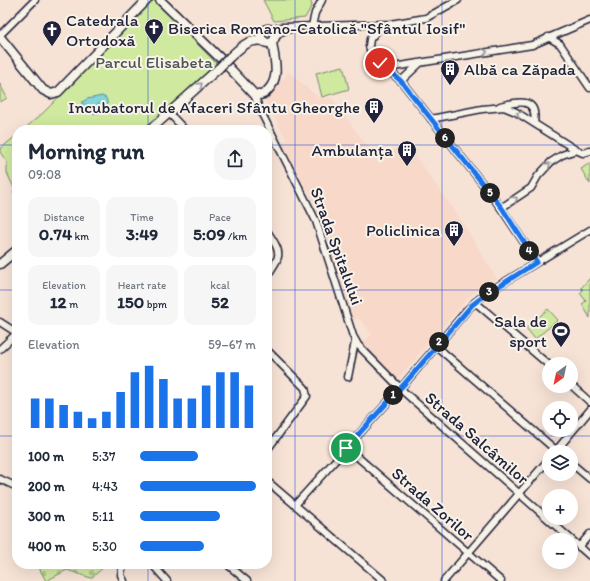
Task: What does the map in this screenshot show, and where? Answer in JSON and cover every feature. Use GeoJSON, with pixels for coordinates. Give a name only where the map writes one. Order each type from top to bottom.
{"type":"FeatureCollection","features":[{"type":"Feature","properties":{"kind":"main road"},"geometry":{"type":"LineString","coordinates":[[0,36],[43,90],[48,94],[58,92],[147,0]]}},
{"type":"Feature","properties":{"kind":"main road","name":"Strada Spitalului"},"geometry":{"type":"LineString","coordinates":[[160,0],[222,60],[254,94]]}},
{"type":"Feature","properties":{"kind":"main road"},"geometry":{"type":"LineString","coordinates":[[254,94],[263,94],[271,87],[276,77],[275,62],[269,41],[262,37],[262,33],[265,30],[269,30],[274,33],[269,41]]}},
{"type":"Feature","properties":{"kind":"main road"},"geometry":{"type":"LineString","coordinates":[[156,125],[246,43],[254,40],[269,41]]}},
{"type":"Feature","properties":{"kind":"main road"},"geometry":{"type":"LineString","coordinates":[[0,264],[12,254]]}},
{"type":"Feature","properties":{"kind":"street"},"geometry":{"type":"LineString","coordinates":[[0,36],[35,0]]}},
{"type":"Feature","properties":{"kind":"street"},"geometry":{"type":"LineString","coordinates":[[312,26],[315,13],[322,0]]}},
{"type":"Feature","properties":{"kind":"street"},"geometry":{"type":"LineString","coordinates":[[269,30],[282,27],[382,25],[426,18],[458,0]]}},
{"type":"Feature","properties":{"kind":"street"},"geometry":{"type":"LineString","coordinates":[[387,68],[532,45],[590,20]]}},
{"type":"Feature","properties":{"kind":"street"},"geometry":{"type":"LineString","coordinates":[[382,25],[370,39],[370,49],[374,58],[401,81],[502,208],[537,262]]}},
{"type":"Feature","properties":{"kind":"street"},"geometry":{"type":"LineString","coordinates":[[269,41],[281,32],[297,27]]}},
{"type":"Feature","properties":{"kind":"street"},"geometry":{"type":"LineString","coordinates":[[560,32],[560,44]]}},
{"type":"Feature","properties":{"kind":"street"},"geometry":{"type":"LineString","coordinates":[[548,37],[560,44],[590,88]]}},
{"type":"Feature","properties":{"kind":"street"},"geometry":{"type":"LineString","coordinates":[[401,81],[419,64]]}},
{"type":"Feature","properties":{"kind":"street","name":"Strada Spitalului"},"geometry":{"type":"LineString","coordinates":[[254,94],[268,125]]}},
{"type":"Feature","properties":{"kind":"street"},"geometry":{"type":"LineString","coordinates":[[431,119],[522,101],[532,107],[535,112],[534,123]]}},
{"type":"Feature","properties":{"kind":"street"},"geometry":{"type":"LineString","coordinates":[[496,107],[504,107],[512,110],[576,150],[583,153],[590,151]]}},
{"type":"Feature","properties":{"kind":"street"},"geometry":{"type":"LineString","coordinates":[[169,113],[180,125]]}},
{"type":"Feature","properties":{"kind":"street","name":"Strada Spitalului"},"geometry":{"type":"LineString","coordinates":[[272,132],[316,221],[355,342],[400,388]]}},
{"type":"Feature","properties":{"kind":"street"},"geometry":{"type":"LineString","coordinates":[[502,208],[531,188],[538,176],[551,162],[562,155],[576,150]]}},
{"type":"Feature","properties":{"kind":"street"},"geometry":{"type":"LineString","coordinates":[[295,505],[476,302],[537,262],[590,230]]}},
{"type":"Feature","properties":{"kind":"street"},"geometry":{"type":"LineString","coordinates":[[272,239],[278,251],[277,261],[272,268]]}},
{"type":"Feature","properties":{"kind":"street"},"geometry":{"type":"LineString","coordinates":[[476,302],[542,359]]}},
{"type":"Feature","properties":{"kind":"street"},"geometry":{"type":"LineString","coordinates":[[0,322],[12,330]]}},
{"type":"Feature","properties":{"kind":"street"},"geometry":{"type":"LineString","coordinates":[[0,349],[12,338]]}},
{"type":"Feature","properties":{"kind":"street"},"geometry":{"type":"LineString","coordinates":[[348,377],[355,342]]}},
{"type":"Feature","properties":{"kind":"street"},"geometry":{"type":"LineString","coordinates":[[436,346],[549,445]]}},
{"type":"Feature","properties":{"kind":"street"},"geometry":{"type":"LineString","coordinates":[[272,355],[305,388],[307,396],[272,443]]}},
{"type":"Feature","properties":{"kind":"street","name":"Strada Salcâmilor"},"geometry":{"type":"LineString","coordinates":[[400,388],[590,556]]}},
{"type":"Feature","properties":{"kind":"street"},"geometry":{"type":"LineString","coordinates":[[578,391],[590,402]]}},
{"type":"Feature","properties":{"kind":"street"},"geometry":{"type":"LineString","coordinates":[[561,445],[590,410]]}},
{"type":"Feature","properties":{"kind":"street","name":"Strada Zorilor"},"geometry":{"type":"LineString","coordinates":[[346,448],[501,581]]}},
{"type":"Feature","properties":{"kind":"street"},"geometry":{"type":"LineString","coordinates":[[444,581],[467,552],[542,467]]}},
{"type":"Feature","properties":{"kind":"street"},"geometry":{"type":"LineString","coordinates":[[578,469],[590,480]]}},
{"type":"Feature","properties":{"kind":"street"},"geometry":{"type":"LineString","coordinates":[[0,479],[12,485]]}},
{"type":"Feature","properties":{"kind":"street"},"geometry":{"type":"LineString","coordinates":[[272,485],[384,581]]}},
{"type":"Feature","properties":{"kind":"street"},"geometry":{"type":"LineString","coordinates":[[579,547],[590,534]]}},
{"type":"Feature","properties":{"kind":"street"},"geometry":{"type":"LineString","coordinates":[[122,569],[121,575],[124,581]]}},
{"type":"Feature","properties":{"kind":"street"},"geometry":{"type":"LineString","coordinates":[[157,569],[167,581]]}},
{"type":"Feature","properties":{"kind":"street"},"geometry":{"type":"LineString","coordinates":[[233,569],[247,581]]}},
{"type":"Feature","properties":{"kind":"shaded area"},"geometry":{"type":"Polygon","coordinates":[[[289,72],[320,99],[332,98],[380,164],[404,140],[463,223],[497,279],[477,290],[468,298],[397,380],[362,343],[372,334],[359,318],[353,320],[318,210],[282,143],[287,140],[265,101],[289,72]]]}},
{"type":"Feature","properties":{"kind":"green space","name":"Parcul Elisabeta"},"geometry":{"type":"Polygon","coordinates":[[[154,0],[218,65],[149,125],[29,125],[43,113],[154,0]]]}},
{"type":"Feature","properties":{"kind":"green space"},"geometry":{"type":"Polygon","coordinates":[[[263,0],[310,0],[312,5],[305,18],[274,21],[263,0]]]}},
{"type":"Feature","properties":{"kind":"green space"},"geometry":{"type":"Polygon","coordinates":[[[343,66],[349,89],[322,97],[316,73],[343,66]]]}},
{"type":"Feature","properties":{"kind":"green space"},"geometry":{"type":"Polygon","coordinates":[[[0,84],[7,98],[0,102],[0,84]]]}},
{"type":"Feature","properties":{"kind":"green space"},"geometry":{"type":"Polygon","coordinates":[[[12,139],[12,184],[7,173],[7,162],[0,152],[0,149],[12,139]]]}},
{"type":"Feature","properties":{"kind":"green space"},"geometry":{"type":"Polygon","coordinates":[[[590,163],[590,184],[581,169],[590,163]]]}},
{"type":"Feature","properties":{"kind":"green space"},"geometry":{"type":"Polygon","coordinates":[[[590,278],[590,318],[582,304],[586,301],[580,293],[583,290],[581,288],[590,278]]]}},
{"type":"Feature","properties":{"kind":"green space"},"geometry":{"type":"Polygon","coordinates":[[[548,309],[558,320],[535,339],[526,328],[548,309]]]}},
{"type":"Feature","properties":{"kind":"green space"},"geometry":{"type":"Polygon","coordinates":[[[40,569],[102,569],[91,578],[67,570],[46,581],[40,569]]]}},
{"type":"Feature","properties":{"kind":"water"},"geometry":{"type":"Polygon","coordinates":[[[102,96],[106,98],[107,101],[105,111],[93,113],[87,112],[82,108],[82,102],[87,99],[102,96]]]}},
{"type":"Feature","properties":{"kind":"place","name":"Biserica Romano-Catolică \"Sfântul Iosif\""},"geometry":{"type":"Point","coordinates":[154,45]}},
{"type":"Feature","properties":{"kind":"place","name":"Catedrala Ortodoxă"},"geometry":{"type":"Point","coordinates":[52,47]}},
{"type":"Feature","properties":{"kind":"place","name":"Albă ca Zăpada"},"geometry":{"type":"Point","coordinates":[450,86]}},
{"type":"Feature","properties":{"kind":"place","name":"Incubatorul de Afaceri Sfântu Gheorghe"},"geometry":{"type":"Point","coordinates":[374,124]}},
{"type":"Feature","properties":{"kind":"place","name":"Ambulanța"},"geometry":{"type":"Point","coordinates":[407,167]}},
{"type":"Feature","properties":{"kind":"place","name":"Policlinica"},"geometry":{"type":"Point","coordinates":[454,247]}},
{"type":"Feature","properties":{"kind":"place","name":"Sala de sport"},"geometry":{"type":"Point","coordinates":[561,348]}},
{"type":"Feature","properties":{"kind":"route"},"geometry":{"type":"LineString","coordinates":[[346,448],[406,382],[472,305],[480,298],[537,262],[502,208],[401,81],[380,63]]}}]}
